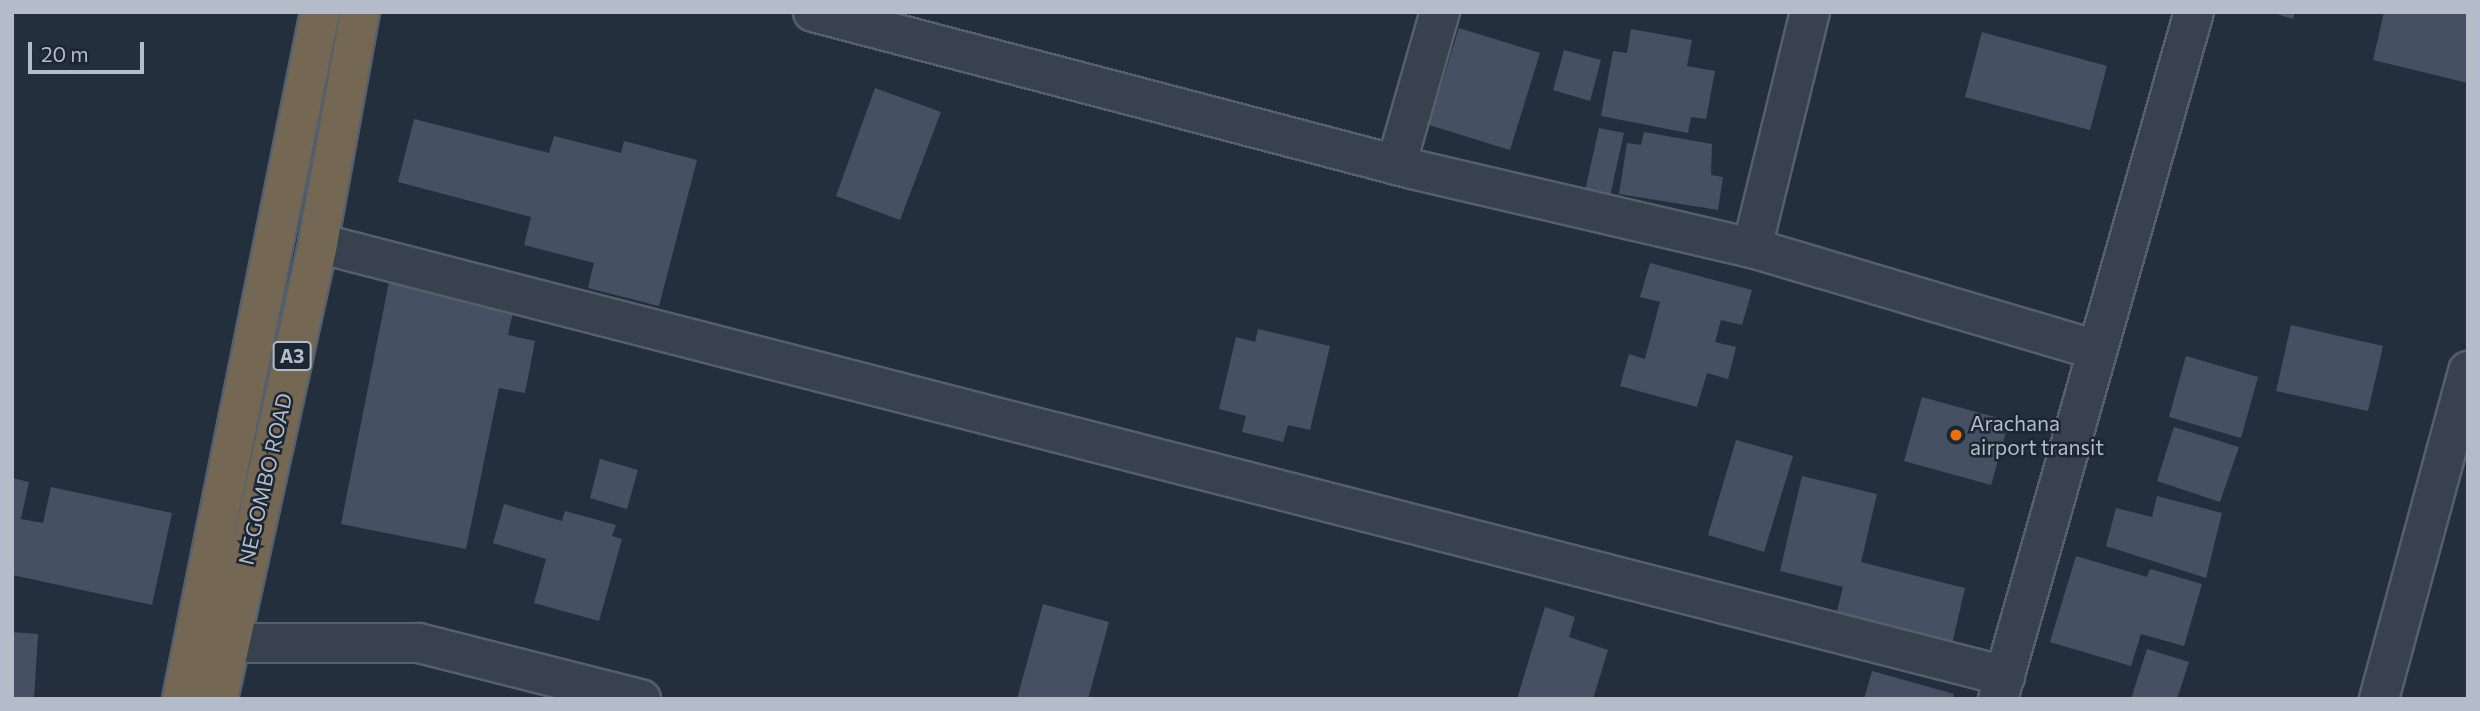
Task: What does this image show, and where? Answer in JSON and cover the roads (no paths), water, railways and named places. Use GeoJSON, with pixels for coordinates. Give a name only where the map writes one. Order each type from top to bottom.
{"type":"FeatureCollection","features":[{"type":"Feature","properties":{"kind":"highway","name":"NEGOMBO ROAD"},"geometry":{"type":"LineString","coordinates":[[182,699],[320,12]]}},
{"type":"Feature","properties":{"kind":"highway","name":"NEGOMBO ROAD"},"geometry":{"type":"LineString","coordinates":[[218,699],[228,643],[318,243],[360,12]]}},
{"type":"Feature","properties":{"kind":"street"},"geometry":{"type":"LineString","coordinates":[[813,12],[1396,165],[1752,248],[2094,349]]}},
{"type":"Feature","properties":{"kind":"street"},"geometry":{"type":"LineString","coordinates":[[1396,165],[1440,12]]}},
{"type":"Feature","properties":{"kind":"street"},"geometry":{"type":"LineString","coordinates":[[1752,248],[1810,12]]}},
{"type":"Feature","properties":{"kind":"street"},"geometry":{"type":"LineString","coordinates":[[318,243],[2002,687],[2094,349],[2194,12]]}},
{"type":"Feature","properties":{"kind":"street"},"geometry":{"type":"LineString","coordinates":[[2379,699],[2468,371]]}},
{"type":"Feature","properties":{"kind":"street"},"geometry":{"type":"LineString","coordinates":[[228,643],[419,643],[642,699]]}},
{"type":"Feature","properties":{"kind":"place","name":"Arachana airport transit"},"geometry":{"type":"Point","coordinates":[1956,435]}}]}
